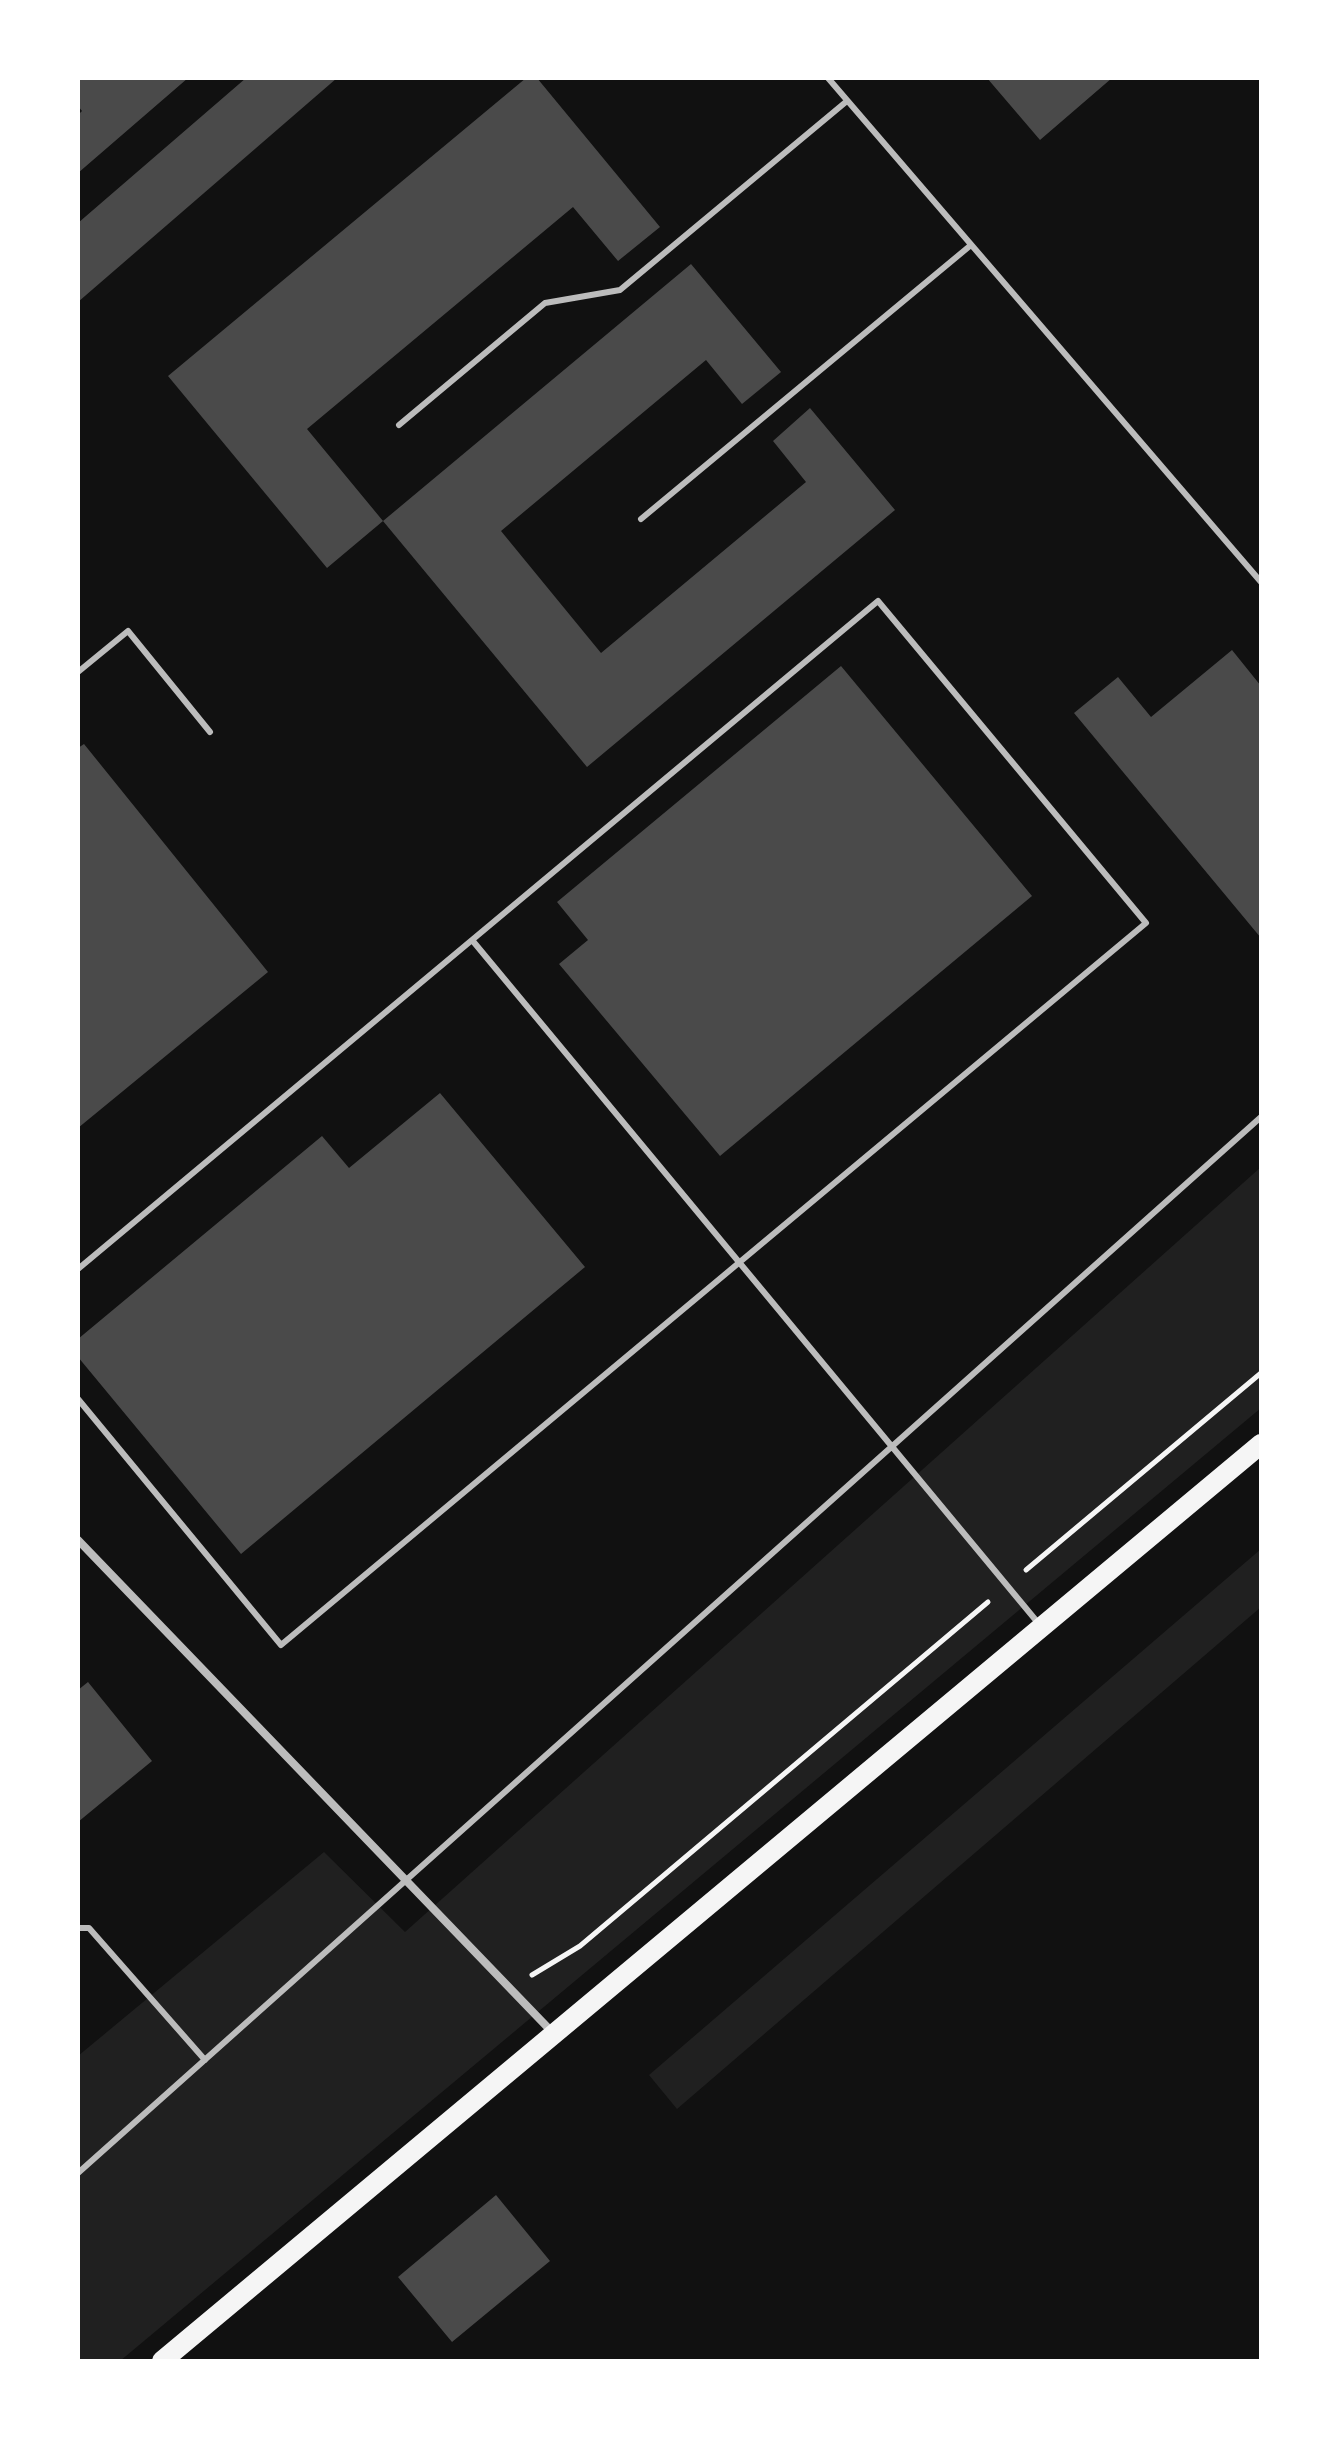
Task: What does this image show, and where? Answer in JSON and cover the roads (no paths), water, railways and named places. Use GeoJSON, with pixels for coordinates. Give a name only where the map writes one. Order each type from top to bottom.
{"type":"FeatureCollection","features":[{"type":"Feature","properties":{"kind":"main road"},"geometry":{"type":"LineString","coordinates":[[162,2361],[1261,1444]]}},
{"type":"Feature","properties":{"kind":"street"},"geometry":{"type":"LineString","coordinates":[[78,1540],[554,2034]]}},
{"type":"Feature","properties":{"kind":"lane"},"geometry":{"type":"LineString","coordinates":[[828,78],[1261,582]]}},
{"type":"Feature","properties":{"kind":"lane"},"geometry":{"type":"LineString","coordinates":[[399,425],[545,303],[620,290],[847,101]]}},
{"type":"Feature","properties":{"kind":"lane"},"geometry":{"type":"LineString","coordinates":[[641,519],[971,245]]}},
{"type":"Feature","properties":{"kind":"lane"},"geometry":{"type":"LineString","coordinates":[[78,1269],[878,601],[1146,923],[281,1645],[78,1399]]}},
{"type":"Feature","properties":{"kind":"lane"},"geometry":{"type":"LineString","coordinates":[[78,672],[128,631],[210,732]]}},
{"type":"Feature","properties":{"kind":"lane"},"geometry":{"type":"LineString","coordinates":[[472,940],[1042,1627]]}},
{"type":"Feature","properties":{"kind":"lane"},"geometry":{"type":"LineString","coordinates":[[78,2173],[1261,1117]]}},
{"type":"Feature","properties":{"kind":"lane"},"geometry":{"type":"LineString","coordinates":[[78,1928],[89,1928],[205,2060]]}}]}
